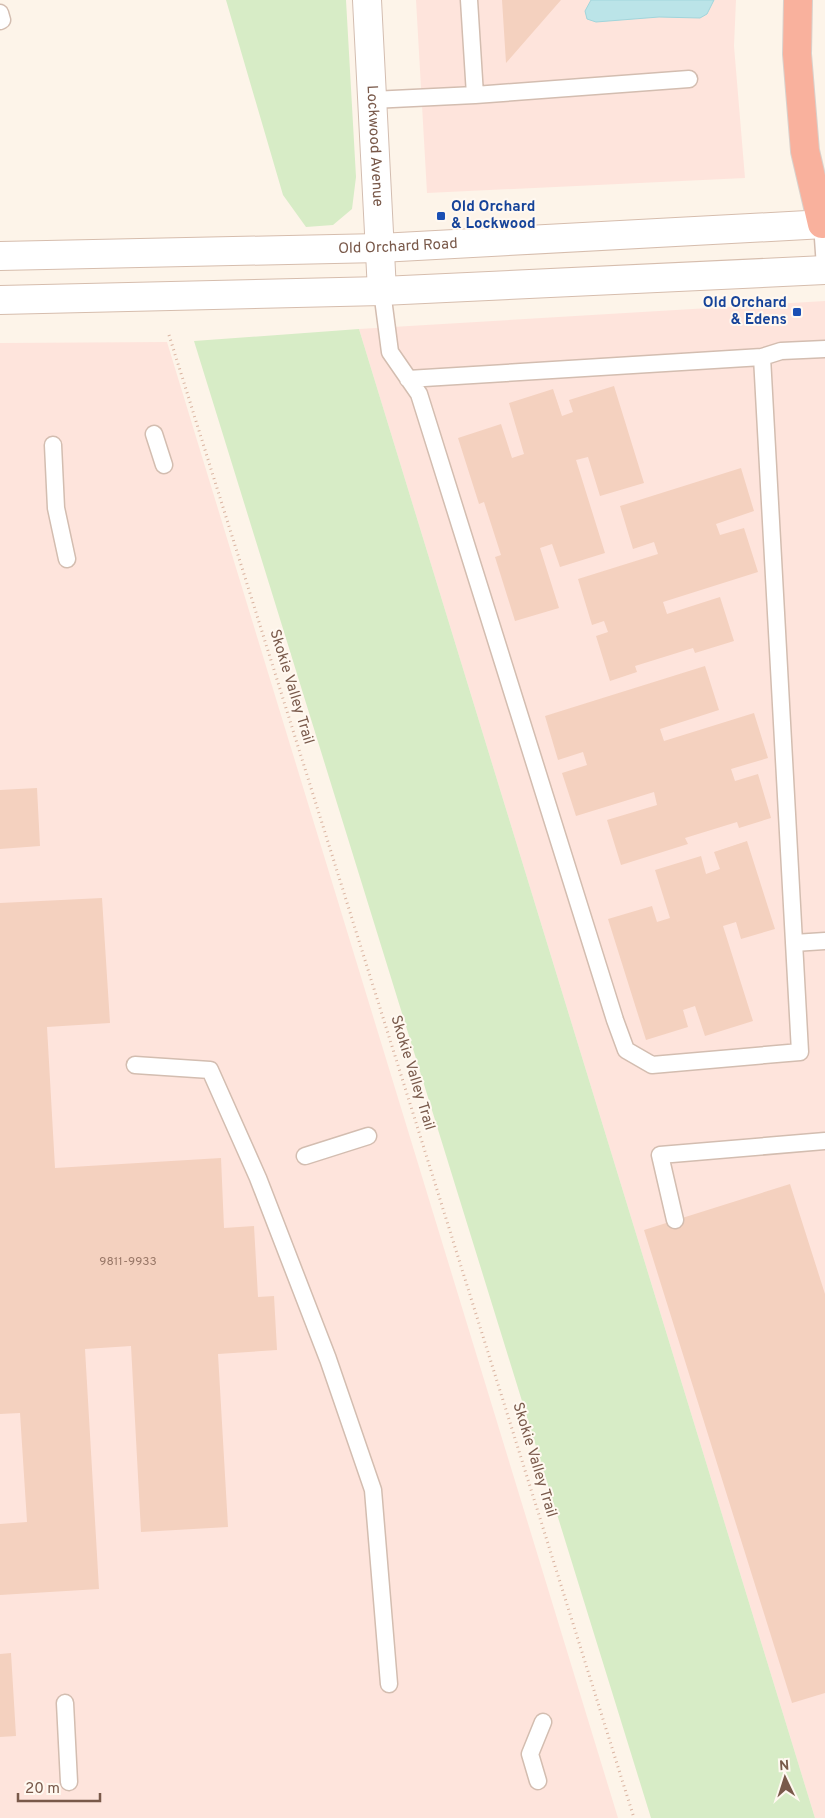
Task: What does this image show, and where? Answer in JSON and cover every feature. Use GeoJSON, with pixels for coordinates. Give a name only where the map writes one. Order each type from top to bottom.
{"type":"FeatureCollection","features":[{"type":"Feature","properties":{"kind":"highway"},"geometry":{"type":"LineString","coordinates":[[798,0],[797,54],[804,151],[824,216]]}},
{"type":"Feature","properties":{"kind":"main road","name":"Lockwood Avenue"},"geometry":{"type":"LineString","coordinates":[[367,0],[382,291]]}},
{"type":"Feature","properties":{"kind":"main road","name":"Old Orchard Road"},"geometry":{"type":"LineString","coordinates":[[0,256],[380,248],[824,216]]}},
{"type":"Feature","properties":{"kind":"main road"},"geometry":{"type":"LineString","coordinates":[[0,300],[382,291],[825,269]]}},
{"type":"Feature","properties":{"kind":"lane"},"geometry":{"type":"LineString","coordinates":[[468,0],[475,95]]}},
{"type":"Feature","properties":{"kind":"lane"},"geometry":{"type":"LineString","coordinates":[[0,13],[2,20],[0,21]]}},
{"type":"Feature","properties":{"kind":"lane"},"geometry":{"type":"LineString","coordinates":[[372,100],[475,95],[689,79]]}},
{"type":"Feature","properties":{"kind":"lane"},"geometry":{"type":"LineString","coordinates":[[824,216],[825,269]]}},
{"type":"Feature","properties":{"kind":"lane"},"geometry":{"type":"LineString","coordinates":[[382,291],[390,352],[419,394],[615,1020],[626,1050],[652,1065],[800,1052],[762,357]]}},
{"type":"Feature","properties":{"kind":"lane"},"geometry":{"type":"LineString","coordinates":[[408,379],[762,357],[781,351],[825,349]]}},
{"type":"Feature","properties":{"kind":"lane"},"geometry":{"type":"LineString","coordinates":[[154,434],[164,465]]}},
{"type":"Feature","properties":{"kind":"lane"},"geometry":{"type":"LineString","coordinates":[[53,445],[56,508],[66,559]]}},
{"type":"Feature","properties":{"kind":"lane"},"geometry":{"type":"LineString","coordinates":[[794,943],[825,941]]}},
{"type":"Feature","properties":{"kind":"lane"},"geometry":{"type":"LineString","coordinates":[[135,1065],[210,1070],[258,1178],[328,1359],[373,1490],[389,1684]]}},
{"type":"Feature","properties":{"kind":"lane"},"geometry":{"type":"LineString","coordinates":[[305,1156],[368,1136]]}},
{"type":"Feature","properties":{"kind":"lane"},"geometry":{"type":"LineString","coordinates":[[675,1220],[660,1155],[825,1141]]}},
{"type":"Feature","properties":{"kind":"lane"},"geometry":{"type":"LineString","coordinates":[[65,1703],[69,1782]]}},
{"type":"Feature","properties":{"kind":"lane"},"geometry":{"type":"LineString","coordinates":[[538,1781],[530,1754],[543,1722]]}},
{"type":"Feature","properties":{"kind":"path","name":"Skokie Valley Trail"},"geometry":{"type":"LineString","coordinates":[[169,335],[634,1818]]}},
{"type":"Feature","properties":{"kind":"shaded area"},"geometry":{"type":"Polygon","coordinates":[[[416,0],[736,0],[734,46],[745,178],[427,193],[416,0]]]}},
{"type":"Feature","properties":{"kind":"shaded area"},"geometry":{"type":"Polygon","coordinates":[[[825,301],[825,1818],[815,1818],[359,329],[825,301]]]}},
{"type":"Feature","properties":{"kind":"shaded area"},"geometry":{"type":"Polygon","coordinates":[[[167,342],[618,1818],[0,1818],[0,343],[167,342]]]}},
{"type":"Feature","properties":{"kind":"green space"},"geometry":{"type":"Polygon","coordinates":[[[226,0],[346,0],[356,177],[352,209],[333,225],[306,227],[283,195],[226,0]]]}},
{"type":"Feature","properties":{"kind":"green space"},"geometry":{"type":"Polygon","coordinates":[[[359,329],[815,1818],[651,1818],[194,341],[359,329]]]}},
{"type":"Feature","properties":{"kind":"water"},"geometry":{"type":"Polygon","coordinates":[[[591,0],[714,0],[707,14],[700,18],[659,17],[596,22],[587,19],[585,11],[591,0]]]}},
{"type":"Feature","properties":{"kind":"building"},"geometry":{"type":"Polygon","coordinates":[[[502,0],[561,0],[506,63],[502,0]]]}},
{"type":"Feature","properties":{"kind":"building"},"geometry":{"type":"Polygon","coordinates":[[[614,386],[644,483],[600,496],[588,457],[576,460],[605,553],[560,567],[552,544],[540,548],[559,608],[515,621],[495,557],[501,555],[484,502],[479,504],[458,438],[501,424],[512,458],[524,454],[509,403],[553,389],[562,416],[573,412],[569,400],[614,386]]]}},
{"type":"Feature","properties":{"kind":"building"},"geometry":{"type":"Polygon","coordinates":[[[741,468],[754,511],[716,524],[720,535],[744,528],[758,572],[663,602],[667,614],[720,597],[734,641],[695,653],[693,648],[635,666],[637,672],[610,681],[596,636],[608,632],[604,621],[592,625],[578,579],[658,554],[654,542],[633,549],[620,506],[741,468]]]}},
{"type":"Feature","properties":{"kind":"building"},"geometry":{"type":"Polygon","coordinates":[[[705,666],[719,710],[660,729],[664,741],[754,713],[768,758],[731,769],[735,781],[758,774],[771,818],[739,828],[737,822],[685,838],[688,844],[621,865],[607,820],[657,805],[654,792],[576,816],[562,773],[587,765],[583,752],[558,760],[545,716],[705,666]]]}},
{"type":"Feature","properties":{"kind":"building"},"geometry":{"type":"Polygon","coordinates":[[[37,788],[40,846],[0,849],[0,790],[37,788]]]}},
{"type":"Feature","properties":{"kind":"building"},"geometry":{"type":"Polygon","coordinates":[[[747,841],[775,929],[741,939],[736,922],[723,926],[753,1021],[705,1036],[695,1006],[683,1010],[688,1027],[646,1040],[608,919],[652,906],[657,922],[670,918],[655,870],[701,856],[706,874],[720,869],[714,852],[747,841]]]}},
{"type":"Feature","properties":{"kind":"building"},"geometry":{"type":"Polygon","coordinates":[[[102,898],[110,1023],[47,1027],[55,1168],[221,1158],[224,1228],[254,1226],[258,1297],[274,1296],[277,1350],[218,1354],[228,1527],[141,1532],[131,1346],[85,1349],[99,1589],[0,1595],[0,1524],[27,1522],[20,1413],[0,1414],[0,903],[102,898]]]}},
{"type":"Feature","properties":{"kind":"building"},"geometry":{"type":"Polygon","coordinates":[[[790,1184],[825,1294],[825,1693],[792,1703],[644,1230],[790,1184]]]}},
{"type":"Feature","properties":{"kind":"building"},"geometry":{"type":"Polygon","coordinates":[[[11,1653],[16,1736],[0,1737],[0,1654],[11,1653]]]}},
{"type":"Feature","properties":{"kind":"place","name":"Old Orchard & Lockwood"},"geometry":{"type":"Point","coordinates":[441,216]}},
{"type":"Feature","properties":{"kind":"place","name":"Old Orchard & Edens"},"geometry":{"type":"Point","coordinates":[797,312]}}]}
